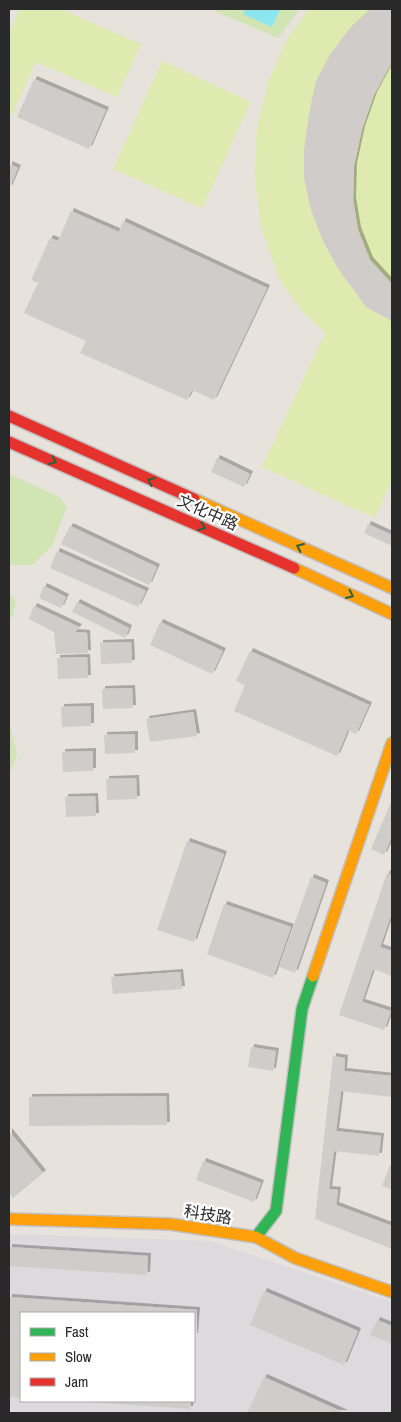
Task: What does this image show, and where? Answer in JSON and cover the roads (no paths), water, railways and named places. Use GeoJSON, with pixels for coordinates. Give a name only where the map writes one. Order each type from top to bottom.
{"type":"FeatureCollection","features":[{"type":"Feature","properties":{"kind":"main road","name":"文化中路"},"geometry":{"type":"LineString","coordinates":[[9,416],[392,588]]}},
{"type":"Feature","properties":{"kind":"main road","name":"文化中路"},"geometry":{"type":"LineString","coordinates":[[9,442],[298,570],[392,614]]}},
{"type":"Feature","properties":{"kind":"main road"},"geometry":{"type":"LineString","coordinates":[[256,1237],[276,1211],[302,1009],[392,743]]}},
{"type":"Feature","properties":{"kind":"main road","name":"科技路"},"geometry":{"type":"LineString","coordinates":[[9,1219],[170,1224],[256,1237],[295,1258],[392,1292]]}},
{"type":"Feature","properties":{"kind":"water"},"geometry":{"type":"Polygon","coordinates":[[[246,9],[280,9],[272,27],[243,14],[246,9]]]}}]}
